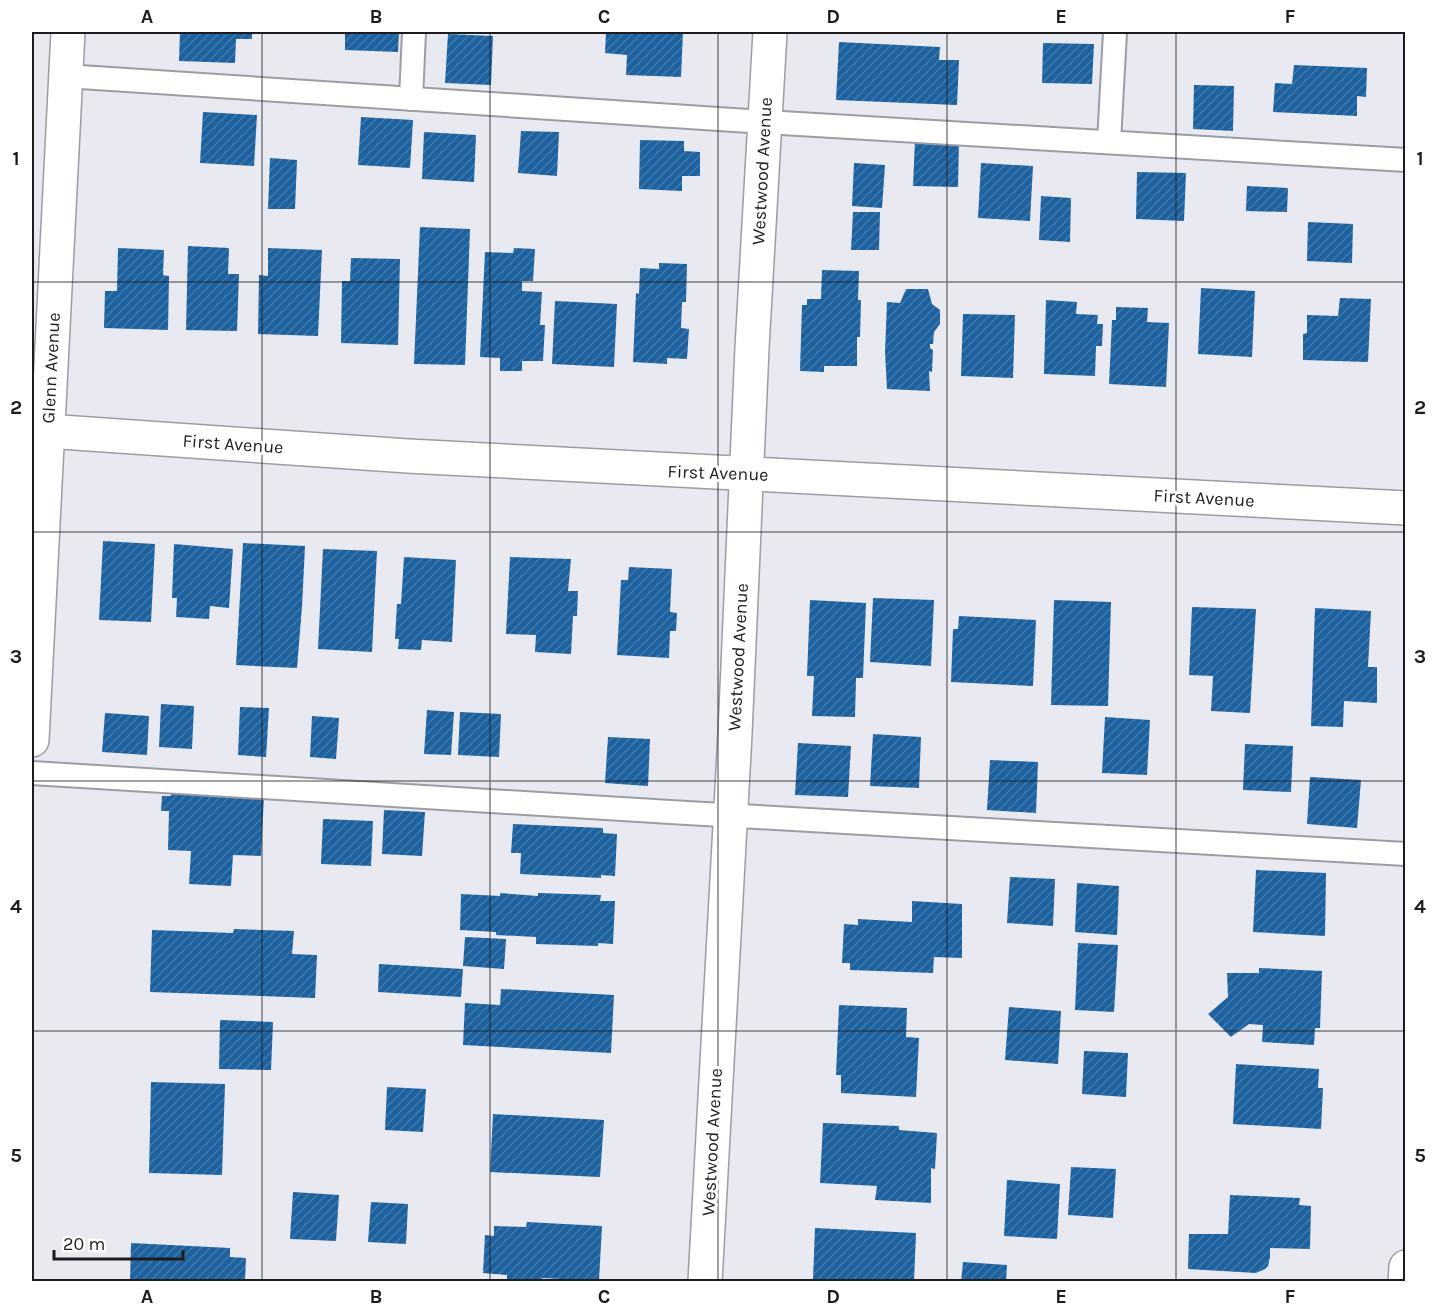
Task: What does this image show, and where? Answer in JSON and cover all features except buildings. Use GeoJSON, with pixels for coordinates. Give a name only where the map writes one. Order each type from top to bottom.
{"type":"FeatureCollection","features":[{"type":"Feature","properties":{"kind":"street","name":"Glenn Avenue"},"geometry":{"type":"LineString","coordinates":[[32,740],[40,431],[68,32]]}},
{"type":"Feature","properties":{"kind":"street","name":"Westwood Avenue"},"geometry":{"type":"LineString","coordinates":[[705,1281],[770,32]]}},
{"type":"Feature","properties":{"kind":"street","name":"First Avenue"},"geometry":{"type":"LineString","coordinates":[[40,431],[408,456],[1406,508]]}},
{"type":"Feature","properties":{"kind":"street"},"geometry":{"type":"LineString","coordinates":[[1405,1281],[1406,1267]]}},
{"type":"Feature","properties":{"kind":"lane"},"geometry":{"type":"LineString","coordinates":[[411,99],[414,32]]}},
{"type":"Feature","properties":{"kind":"lane"},"geometry":{"type":"LineString","coordinates":[[1109,142],[1115,32]]}},
{"type":"Feature","properties":{"kind":"lane"},"geometry":{"type":"LineString","coordinates":[[65,76],[765,122],[1406,160]]}},
{"type":"Feature","properties":{"kind":"lane"},"geometry":{"type":"LineString","coordinates":[[32,773],[1406,854]]}}]}
